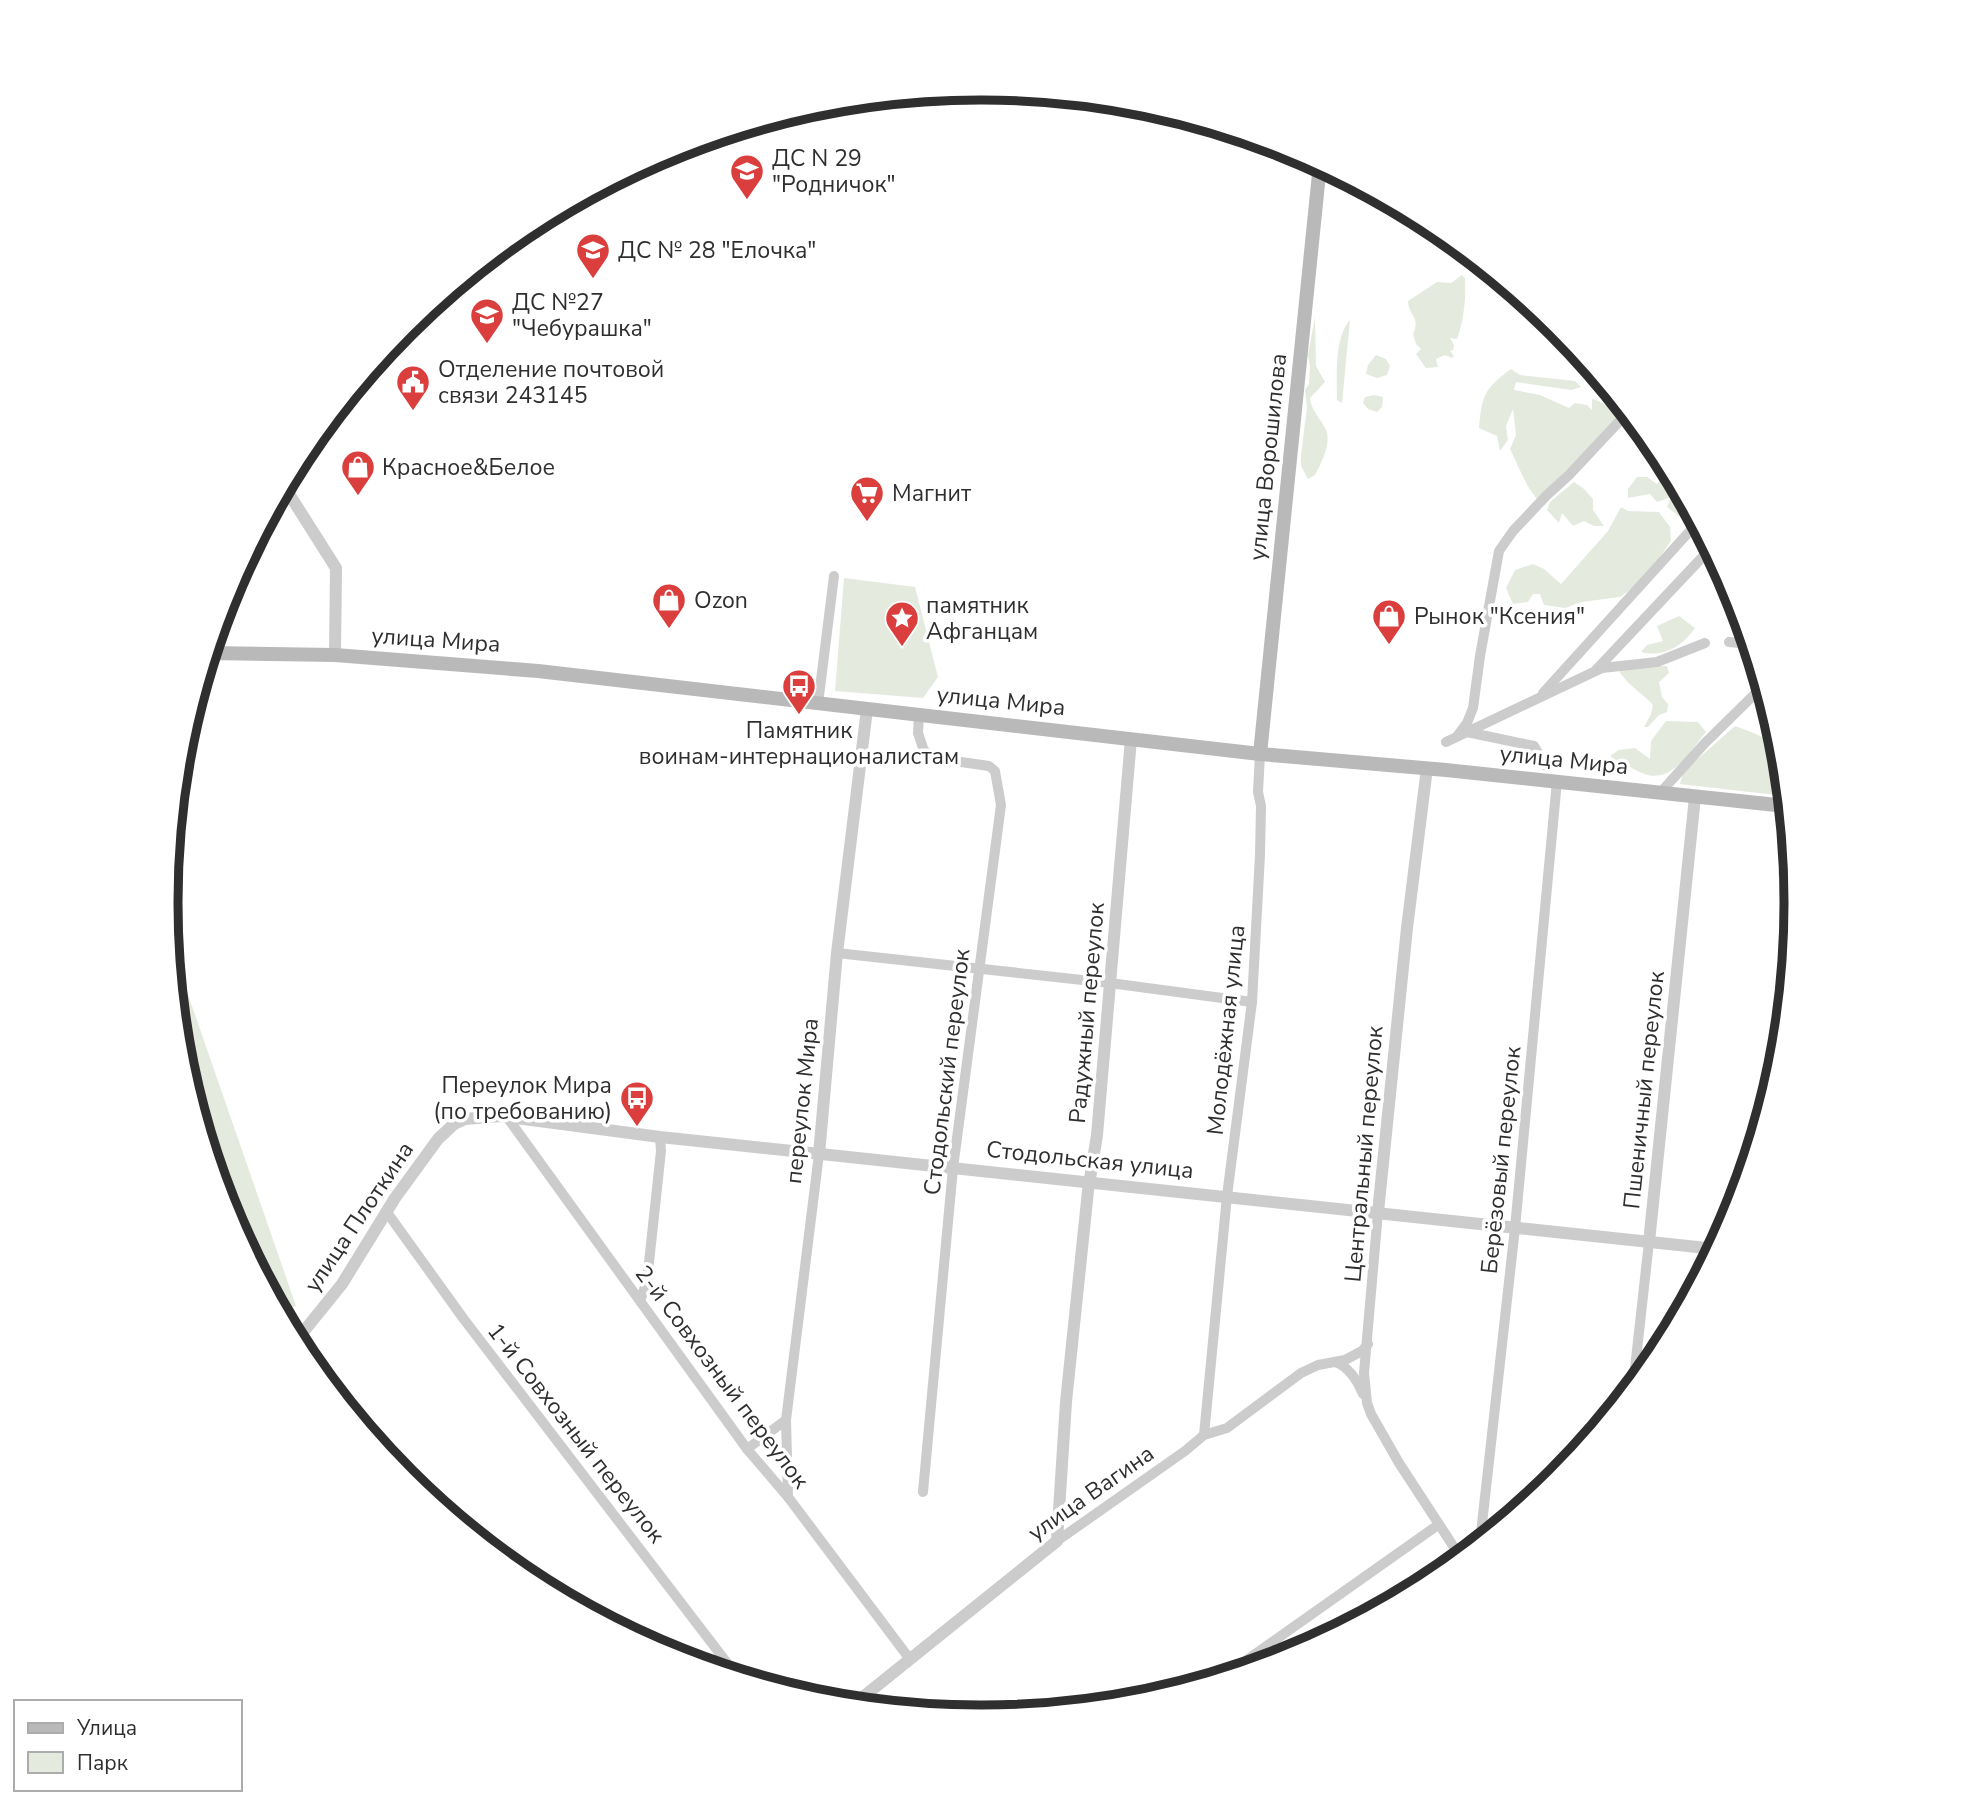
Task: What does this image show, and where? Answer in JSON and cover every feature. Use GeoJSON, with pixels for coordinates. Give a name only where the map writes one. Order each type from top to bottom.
{"type":"FeatureCollection","features":[{"type":"Feature","properties":{"kind":"main road","name":"улица Ворошилова"},"geometry":{"type":"LineString","coordinates":[[1260,754],[1319,175]]}},
{"type":"Feature","properties":{"kind":"main road","name":"улица Мира"},"geometry":{"type":"LineString","coordinates":[[218,653],[335,655],[538,671],[1260,754],[1427,768],[1778,805]]}},
{"type":"Feature","properties":{"kind":"street"},"geometry":{"type":"LineString","coordinates":[[1462,734],[1473,708],[1499,551],[1530,513],[1621,419]]}},
{"type":"Feature","properties":{"kind":"street"},"geometry":{"type":"LineString","coordinates":[[290,495],[336,568],[338,589],[335,655]]}},
{"type":"Feature","properties":{"kind":"street"},"geometry":{"type":"LineString","coordinates":[[1535,701],[1691,529]]}},
{"type":"Feature","properties":{"kind":"street"},"geometry":{"type":"LineString","coordinates":[[1593,673],[1705,555]]}},
{"type":"Feature","properties":{"kind":"street"},"geometry":{"type":"LineString","coordinates":[[818,704],[834,576]]}},
{"type":"Feature","properties":{"kind":"street"},"geometry":{"type":"LineString","coordinates":[[1730,642],[1741,643]]}},
{"type":"Feature","properties":{"kind":"street"},"geometry":{"type":"LineString","coordinates":[[1446,742],[1602,668],[1657,662],[1705,643]]}},
{"type":"Feature","properties":{"kind":"street"},"geometry":{"type":"LineString","coordinates":[[1660,793],[1705,743],[1756,693]]}},
{"type":"Feature","properties":{"kind":"street","name":"переулок Мира"},"geometry":{"type":"LineString","coordinates":[[788,1497],[786,1420],[819,1154],[838,953],[867,709]]}},
{"type":"Feature","properties":{"kind":"street","name":"Стодольский переулок"},"geometry":{"type":"LineString","coordinates":[[919,715],[918,733],[924,751],[940,759],[989,766],[995,771],[1001,805],[953,1167],[923,1492]]}},
{"type":"Feature","properties":{"kind":"street"},"geometry":{"type":"LineString","coordinates":[[1462,734],[1534,746],[1546,766]]}},
{"type":"Feature","properties":{"kind":"street","name":"Радужный переулок"},"geometry":{"type":"LineString","coordinates":[[1057,1541],[1066,1402],[1097,1135],[1131,739]]}},
{"type":"Feature","properties":{"kind":"street","name":"Молодёжная улица"},"geometry":{"type":"LineString","coordinates":[[1204,1436],[1227,1196],[1252,1002],[1260,855],[1260,754]]}},
{"type":"Feature","properties":{"kind":"street","name":"Центральный переулок"},"geometry":{"type":"LineString","coordinates":[[1427,768],[1407,928],[1364,1373],[1367,1403],[1382,1434],[1455,1550]]}},
{"type":"Feature","properties":{"kind":"street","name":"Берёзовый переулок"},"geometry":{"type":"LineString","coordinates":[[1481,1530],[1515,1228],[1557,781]]}},
{"type":"Feature","properties":{"kind":"street","name":"Пшеничный переулок"},"geometry":{"type":"LineString","coordinates":[[1635,1366],[1695,797]]}},
{"type":"Feature","properties":{"kind":"street"},"geometry":{"type":"LineString","coordinates":[[838,953],[1110,983],[1252,1002]]}},
{"type":"Feature","properties":{"kind":"street","name":"Стодольская улица"},"geometry":{"type":"LineString","coordinates":[[461,1121],[478,1117],[507,1117],[660,1137],[1706,1248]]}},
{"type":"Feature","properties":{"kind":"street","name":"2-й Совхозный переулок"},"geometry":{"type":"LineString","coordinates":[[507,1117],[747,1449],[788,1497],[909,1658]]}},
{"type":"Feature","properties":{"kind":"street","name":"улица Плоткина"},"geometry":{"type":"LineString","coordinates":[[304,1332],[342,1284],[386,1211],[429,1149],[448,1129],[461,1121]]}},
{"type":"Feature","properties":{"kind":"street"},"geometry":{"type":"LineString","coordinates":[[640,1301],[647,1281],[661,1151],[660,1137]]}},
{"type":"Feature","properties":{"kind":"street","name":"1-й Совхозный переулок"},"geometry":{"type":"LineString","coordinates":[[386,1211],[463,1318],[728,1665]]}},
{"type":"Feature","properties":{"kind":"street","name":"улица Вагина"},"geometry":{"type":"LineString","coordinates":[[864,1696],[1057,1541],[1204,1436],[1227,1428],[1301,1373],[1345,1360],[1368,1344]]}},
{"type":"Feature","properties":{"kind":"street"},"geometry":{"type":"LineString","coordinates":[[1334,1362],[1340,1364],[1357,1380],[1367,1403]]}},
{"type":"Feature","properties":{"kind":"street"},"geometry":{"type":"LineString","coordinates":[[747,1449],[786,1420]]}},
{"type":"Feature","properties":{"kind":"street"},"geometry":{"type":"LineString","coordinates":[[1247,1660],[1438,1525]]}},
{"type":"Feature","properties":{"kind":"green space"},"geometry":{"type":"Polygon","coordinates":[[[1462,275],[1465,278],[1463,317],[1457,339],[1450,338],[1454,345],[1450,351],[1454,356],[1452,358],[1445,355],[1436,359],[1438,367],[1426,368],[1416,354],[1421,349],[1413,334],[1416,324],[1408,301],[1437,282],[1451,283],[1462,275]]]}},
{"type":"Feature","properties":{"kind":"green space"},"geometry":{"type":"Polygon","coordinates":[[[1315,317],[1316,366],[1325,382],[1310,398],[1328,439],[1315,475],[1308,479],[1301,466],[1301,455],[1307,407],[1305,390],[1309,384],[1308,355],[1315,317]]]}},
{"type":"Feature","properties":{"kind":"green space"},"geometry":{"type":"Polygon","coordinates":[[[1350,320],[1342,403],[1337,400],[1339,347],[1341,336],[1350,320]]]}},
{"type":"Feature","properties":{"kind":"green space"},"geometry":{"type":"Polygon","coordinates":[[[1376,355],[1386,359],[1390,366],[1387,375],[1377,378],[1366,374],[1368,365],[1376,355]]]}},
{"type":"Feature","properties":{"kind":"green space"},"geometry":{"type":"Polygon","coordinates":[[[1511,369],[1520,375],[1575,381],[1581,387],[1571,390],[1516,382],[1514,390],[1540,395],[1569,408],[1575,403],[1587,405],[1592,410],[1592,399],[1596,400],[1615,410],[1619,417],[1587,453],[1537,499],[1510,449],[1516,435],[1513,409],[1506,426],[1508,440],[1500,451],[1497,436],[1479,428],[1483,400],[1495,382],[1511,369]]]}},
{"type":"Feature","properties":{"kind":"green space"},"geometry":{"type":"Polygon","coordinates":[[[1365,397],[1383,397],[1382,407],[1377,412],[1368,409],[1363,403],[1365,397]]]}},
{"type":"Feature","properties":{"kind":"green space"},"geometry":{"type":"Polygon","coordinates":[[[1637,477],[1647,477],[1657,484],[1662,479],[1688,523],[1667,507],[1671,497],[1657,502],[1650,494],[1628,498],[1628,489],[1637,477]]]}},
{"type":"Feature","properties":{"kind":"green space"},"geometry":{"type":"Polygon","coordinates":[[[1574,482],[1593,499],[1593,510],[1604,526],[1594,526],[1584,521],[1573,526],[1562,513],[1559,523],[1547,510],[1550,502],[1574,482]]]}},
{"type":"Feature","properties":{"kind":"green space"},"geometry":{"type":"Polygon","coordinates":[[[1621,507],[1628,511],[1659,512],[1670,527],[1671,541],[1642,582],[1620,597],[1582,602],[1565,608],[1544,605],[1540,594],[1533,594],[1528,602],[1513,604],[1506,588],[1515,570],[1533,564],[1544,569],[1561,584],[1608,531],[1621,507]]]}},
{"type":"Feature","properties":{"kind":"green space"},"geometry":{"type":"Polygon","coordinates":[[[844,578],[915,587],[938,677],[923,698],[835,691],[844,578]]]}},
{"type":"Feature","properties":{"kind":"green space"},"geometry":{"type":"Polygon","coordinates":[[[1679,616],[1695,628],[1685,640],[1665,652],[1641,652],[1647,645],[1663,641],[1657,626],[1679,616]]]}},
{"type":"Feature","properties":{"kind":"green space"},"geometry":{"type":"Polygon","coordinates":[[[1667,666],[1669,673],[1659,682],[1662,697],[1668,704],[1667,712],[1659,715],[1648,727],[1644,727],[1653,705],[1618,669],[1667,666]]]}},
{"type":"Feature","properties":{"kind":"green space"},"geometry":{"type":"Polygon","coordinates":[[[1666,721],[1698,722],[1706,732],[1671,771],[1652,776],[1626,765],[1611,763],[1611,755],[1619,750],[1635,748],[1650,759],[1651,741],[1666,721]]]}},
{"type":"Feature","properties":{"kind":"green space"},"geometry":{"type":"Polygon","coordinates":[[[1735,726],[1766,740],[1776,795],[1680,784],[1683,772],[1735,726]]]}},
{"type":"Feature","properties":{"kind":"green space"},"geometry":{"type":"Polygon","coordinates":[[[182,980],[296,1306],[289,1309],[261,1258],[221,1161],[194,1059],[182,980]]]}},
{"type":"Feature","properties":{"kind":"place","name":"ДС N 29 \"Родничок\""},"geometry":{"type":"Point","coordinates":[747,201]}},
{"type":"Feature","properties":{"kind":"place","name":"ДС № 28 \"Елочка\""},"geometry":{"type":"Point","coordinates":[593,280]}},
{"type":"Feature","properties":{"kind":"place","name":"ДС №27 \"Чебурашка\""},"geometry":{"type":"Point","coordinates":[487,345]}},
{"type":"Feature","properties":{"kind":"place","name":"Отделение почтовой связи 243145"},"geometry":{"type":"Point","coordinates":[413,412]}},
{"type":"Feature","properties":{"kind":"place","name":"Красное&Белое"},"geometry":{"type":"Point","coordinates":[358,497]}},
{"type":"Feature","properties":{"kind":"place","name":"Магнит"},"geometry":{"type":"Point","coordinates":[867,523]}},
{"type":"Feature","properties":{"kind":"place","name":"Ozon"},"geometry":{"type":"Point","coordinates":[669,630]}},
{"type":"Feature","properties":{"kind":"place","name":"Рынок \"Ксения\""},"geometry":{"type":"Point","coordinates":[1389,646]}},
{"type":"Feature","properties":{"kind":"place","name":"памятник Афганцам"},"geometry":{"type":"Point","coordinates":[902,648]}},
{"type":"Feature","properties":{"kind":"place","name":"Памятник воинам‐интернационалистам"},"geometry":{"type":"Point","coordinates":[799,716]}},
{"type":"Feature","properties":{"kind":"place","name":"Переулок Мира (по требованию)"},"geometry":{"type":"Point","coordinates":[637,1128]}}]}
